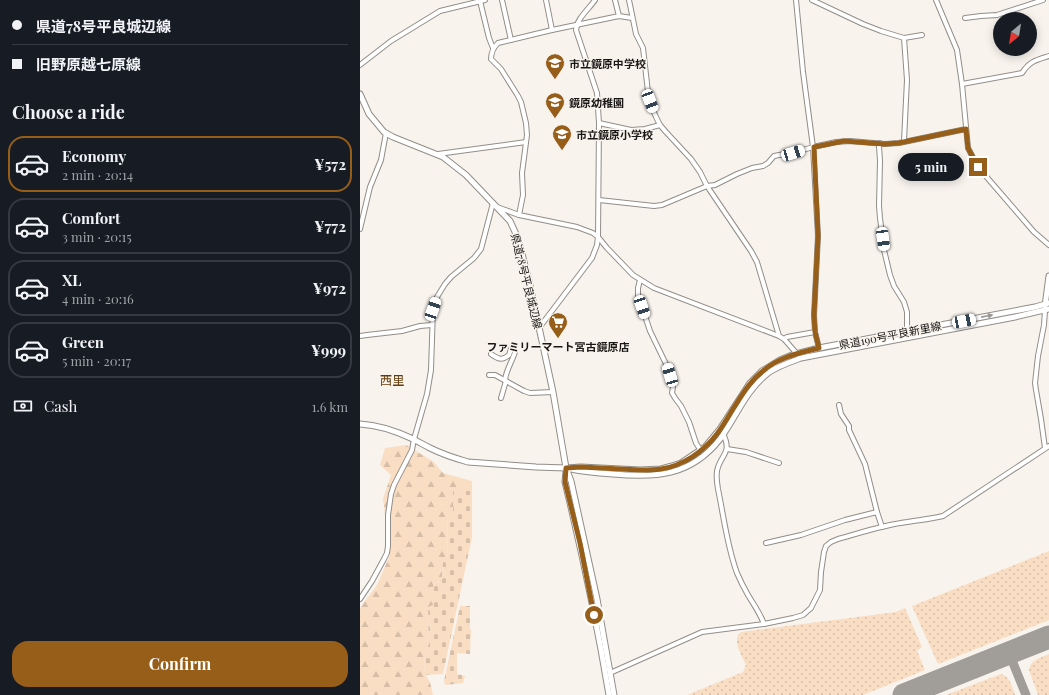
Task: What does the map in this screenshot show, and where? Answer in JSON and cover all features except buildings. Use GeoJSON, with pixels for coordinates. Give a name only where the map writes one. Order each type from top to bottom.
{"type":"FeatureCollection","features":[{"type":"Feature","properties":{"kind":"main road","name":"県道78号平良城辺線"},"geometry":{"type":"LineString","coordinates":[[360,94],[369,114],[384,132],[392,137],[443,157],[466,175],[495,205],[510,221],[516,234],[528,274],[553,392],[566,468],[571,481],[614,695]]}},
{"type":"Feature","properties":{"kind":"main road"},"geometry":{"type":"LineString","coordinates":[[1047,306],[1049,276]]}},
{"type":"Feature","properties":{"kind":"main road","name":"県道190号平良新里線"},"geometry":{"type":"LineString","coordinates":[[566,468],[582,472],[654,476],[677,471],[701,459],[710,450],[723,434],[747,396],[768,373],[799,356],[819,348],[1047,306]]}},
{"type":"Feature","properties":{"kind":"main road","name":"県道190号平良新里線"},"geometry":{"type":"LineString","coordinates":[[566,468],[581,467],[640,470],[661,469],[681,463],[705,447],[718,432],[750,383],[768,367],[780,360],[1016,317],[1047,306]]}},
{"type":"Feature","properties":{"kind":"main road"},"geometry":{"type":"LineString","coordinates":[[360,424],[379,426],[414,439],[441,453],[468,462],[529,467],[566,468]]}},
{"type":"Feature","properties":{"kind":"main road","name":"県道78号平良城辺線"},"geometry":{"type":"LineString","coordinates":[[566,468],[565,482],[583,557],[609,695]]}},
{"type":"Feature","properties":{"kind":"street"},"geometry":{"type":"LineString","coordinates":[[502,0],[511,40]]}},
{"type":"Feature","properties":{"kind":"street"},"geometry":{"type":"LineString","coordinates":[[546,0],[552,30]]}},
{"type":"Feature","properties":{"kind":"street"},"geometry":{"type":"LineString","coordinates":[[590,0],[591,5]]}},
{"type":"Feature","properties":{"kind":"street"},"geometry":{"type":"LineString","coordinates":[[539,328],[592,258],[597,245],[599,200],[599,123],[597,93],[576,30],[580,20],[595,0]]}},
{"type":"Feature","properties":{"kind":"street"},"geometry":{"type":"LineString","coordinates":[[615,0],[619,16]]}},
{"type":"Feature","properties":{"kind":"street"},"geometry":{"type":"LineString","coordinates":[[629,0],[636,34],[643,48],[650,101],[660,125],[691,159],[757,262],[779,336]]}},
{"type":"Feature","properties":{"kind":"street"},"geometry":{"type":"LineString","coordinates":[[796,0],[803,72],[814,147],[818,236],[814,315],[815,332],[819,348]]}},
{"type":"Feature","properties":{"kind":"street"},"geometry":{"type":"LineString","coordinates":[[812,0],[881,31],[904,38],[922,35]]}},
{"type":"Feature","properties":{"kind":"street"},"geometry":{"type":"LineString","coordinates":[[936,0],[957,50],[968,148],[978,167],[1034,232],[1049,245]]}},
{"type":"Feature","properties":{"kind":"street"},"geometry":{"type":"LineString","coordinates":[[965,18],[997,15],[1043,0]]}},
{"type":"Feature","properties":{"kind":"street"},"geometry":{"type":"LineString","coordinates":[[360,65],[390,41],[440,12],[483,1],[489,38],[493,48]]}},
{"type":"Feature","properties":{"kind":"street"},"geometry":{"type":"LineString","coordinates":[[519,215],[523,195],[522,173],[526,142],[526,123],[521,102],[501,69],[491,59],[493,48],[498,43],[552,30],[619,16],[632,18]]}},
{"type":"Feature","properties":{"kind":"street"},"geometry":{"type":"LineString","coordinates":[[904,38],[907,80],[904,141]]}},
{"type":"Feature","properties":{"kind":"street"},"geometry":{"type":"LineString","coordinates":[[962,84],[1022,73],[1033,61],[1049,56]]}},
{"type":"Feature","properties":{"kind":"street"},"geometry":{"type":"LineString","coordinates":[[599,123],[631,130],[645,129],[660,125]]}},
{"type":"Feature","properties":{"kind":"street"},"geometry":{"type":"LineString","coordinates":[[599,200],[662,205],[707,186],[715,185],[752,168],[763,166],[774,156],[844,141],[885,144],[899,143],[966,129]]}},
{"type":"Feature","properties":{"kind":"street"},"geometry":{"type":"LineString","coordinates":[[360,229],[370,187],[381,160],[386,133]]}},
{"type":"Feature","properties":{"kind":"street"},"geometry":{"type":"LineString","coordinates":[[438,154],[526,142]]}},
{"type":"Feature","properties":{"kind":"street"},"geometry":{"type":"LineString","coordinates":[[880,143],[878,206],[884,250],[894,286],[904,302],[907,312],[907,332]]}},
{"type":"Feature","properties":{"kind":"street"},"geometry":{"type":"LineString","coordinates":[[360,599],[387,553],[388,515],[391,494],[412,450],[430,379],[433,309],[437,297],[445,284],[474,258],[481,249],[495,205],[519,215],[577,227],[593,233],[633,275],[640,280],[654,288],[779,336],[784,339],[799,356]]}},
{"type":"Feature","properties":{"kind":"street"},"geometry":{"type":"LineString","coordinates":[[640,280],[638,295],[650,331],[666,364],[673,387],[672,393],[674,398],[681,406],[689,422],[696,444],[701,450]]}},
{"type":"Feature","properties":{"kind":"street"},"geometry":{"type":"LineString","coordinates":[[610,673],[702,632],[764,624],[803,615],[811,608],[820,590],[824,552],[826,546],[831,542],[882,527],[906,522],[930,520],[943,516],[1047,447],[1035,383],[1047,306]]}},
{"type":"Feature","properties":{"kind":"street"},"geometry":{"type":"LineString","coordinates":[[360,336],[402,331],[420,326],[432,325]]}},
{"type":"Feature","properties":{"kind":"street"},"geometry":{"type":"LineString","coordinates":[[784,339],[787,337],[815,332]]}},
{"type":"Feature","properties":{"kind":"street"},"geometry":{"type":"LineString","coordinates":[[501,398],[506,381],[505,374],[515,352],[513,349],[511,349],[509,355],[502,359]]}},
{"type":"Feature","properties":{"kind":"street"},"geometry":{"type":"LineString","coordinates":[[491,354],[510,365]]}},
{"type":"Feature","properties":{"kind":"street"},"geometry":{"type":"LineString","coordinates":[[489,375],[495,375],[524,391],[553,392]]}},
{"type":"Feature","properties":{"kind":"street"},"geometry":{"type":"LineString","coordinates":[[839,405],[841,414],[849,426],[849,430],[866,464],[882,527]]}},
{"type":"Feature","properties":{"kind":"street"},"geometry":{"type":"LineString","coordinates":[[723,434],[727,442],[727,449],[717,470],[716,479],[725,531],[730,552],[738,574],[764,624]]}},
{"type":"Feature","properties":{"kind":"street"},"geometry":{"type":"LineString","coordinates":[[727,449],[746,452],[779,463]]}},
{"type":"Feature","properties":{"kind":"street"},"geometry":{"type":"LineString","coordinates":[[766,543],[801,535],[845,520],[877,512]]}},
{"type":"Feature","properties":{"kind":"green space"},"geometry":{"type":"Polygon","coordinates":[[[406,445],[434,462],[443,473],[472,481],[472,491],[453,491],[453,515],[448,515],[447,560],[443,561],[442,582],[433,583],[433,606],[428,607],[429,652],[424,654],[425,674],[430,682],[433,695],[360,695],[360,608],[377,585],[390,555],[383,499],[391,475],[380,465],[385,448],[406,445]]]}},
{"type":"Feature","properties":{"kind":"green space"},"geometry":{"type":"Polygon","coordinates":[[[453,491],[472,491],[472,537],[443,674],[425,675],[424,654],[429,652],[428,607],[433,605],[433,583],[442,582],[443,560],[447,560],[448,515],[453,514],[453,491]]]}},
{"type":"Feature","properties":{"kind":"green space"},"geometry":{"type":"Polygon","coordinates":[[[1049,551],[1049,620],[938,664],[912,606],[1049,551]]]}},
{"type":"Feature","properties":{"kind":"green space"},"geometry":{"type":"Polygon","coordinates":[[[460,606],[470,606],[470,654],[457,653],[457,674],[465,676],[463,683],[445,685],[444,681],[460,606]]]}},
{"type":"Feature","properties":{"kind":"green space"},"geometry":{"type":"Polygon","coordinates":[[[905,608],[922,647],[917,651],[925,670],[863,695],[687,695],[743,672],[746,665],[737,643],[738,635],[741,632],[896,612],[905,608]]]}},
{"type":"Feature","properties":{"kind":"green space"},"geometry":{"type":"Polygon","coordinates":[[[1049,654],[1049,695],[1038,695],[1029,670],[1033,662],[1049,654]]]}},
{"type":"Feature","properties":{"kind":"green space"},"geometry":{"type":"Polygon","coordinates":[[[1001,674],[1009,679],[1015,695],[946,695],[1001,674]]]}},
{"type":"Feature","properties":{"kind":"taxiway"},"geometry":{"type":"LineString","coordinates":[[1009,653],[1026,695]]}},
{"type":"Feature","properties":{"kind":"runway"},"geometry":{"type":"LineString","coordinates":[[904,695],[1049,637]]}},
{"type":"Feature","properties":{"kind":"place","name":"市立鏡原中学校"},"geometry":{"type":"Point","coordinates":[555,80]}},
{"type":"Feature","properties":{"kind":"place","name":"鏡原幼稚園"},"geometry":{"type":"Point","coordinates":[555,119]}},
{"type":"Feature","properties":{"kind":"place","name":"市立鏡原小学校"},"geometry":{"type":"Point","coordinates":[562,151]}},
{"type":"Feature","properties":{"kind":"place","name":"ファミリーマート宮古鏡原店"},"geometry":{"type":"Point","coordinates":[558,339]}},
{"type":"Feature","properties":{"kind":"district","name":"西里"},"geometry":{"type":"Point","coordinates":[392,380]}},
{"type":"Feature","properties":{"kind":"route"},"geometry":{"type":"LineString","coordinates":[[594,615],[580,543],[565,482],[566,468],[581,467],[649,470],[661,469],[681,463],[705,447],[716,436],[740,397],[750,383],[762,371],[780,360],[792,355],[819,348],[815,332],[814,315],[818,236],[814,147],[844,141],[885,144],[899,143],[966,129],[968,148],[978,167]]}}]}
